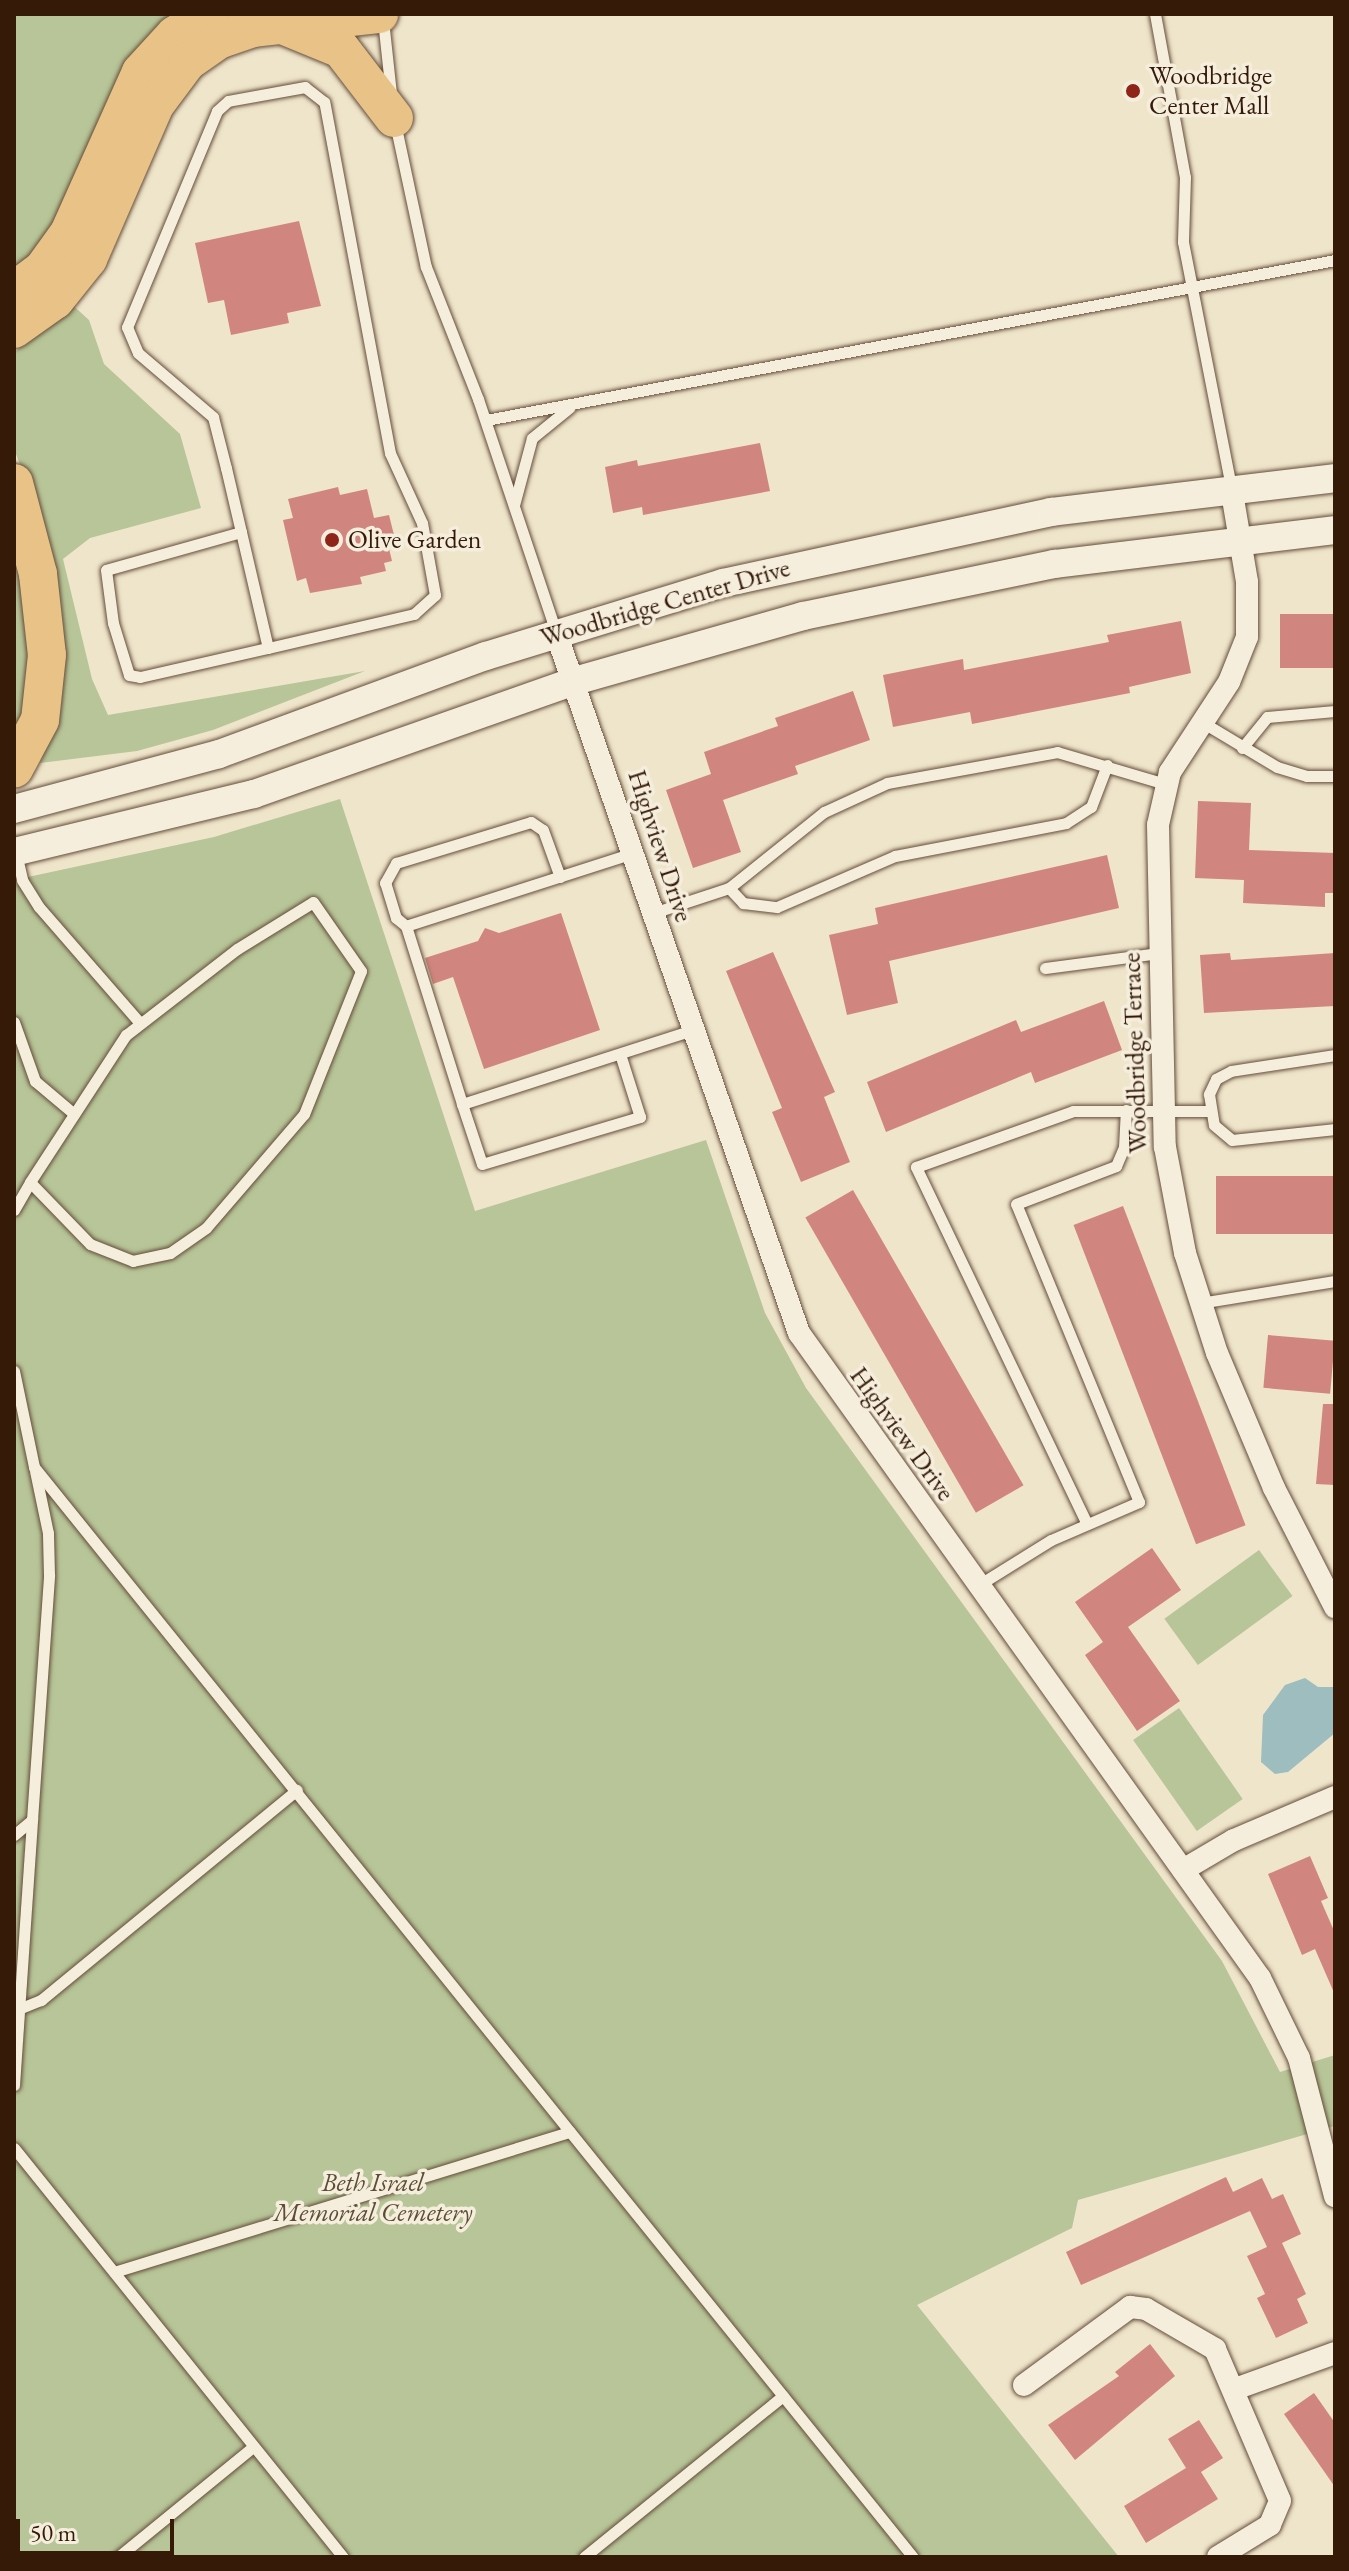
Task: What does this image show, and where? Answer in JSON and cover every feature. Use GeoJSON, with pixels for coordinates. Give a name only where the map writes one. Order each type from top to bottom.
{"type":"FeatureCollection","features":[{"type":"Feature","properties":{"kind":"highway"},"geometry":{"type":"LineString","coordinates":[[14,291],[43,269],[69,233],[141,72],[175,35],[210,14]]}},
{"type":"Feature","properties":{"kind":"highway"},"geometry":{"type":"LineString","coordinates":[[14,329],[55,300],[88,259],[155,105],[173,76],[218,40],[277,25],[380,14]]}},
{"type":"Feature","properties":{"kind":"highway"},"geometry":{"type":"LineString","coordinates":[[277,25],[314,34],[341,49],[394,118]]}},
{"type":"Feature","properties":{"kind":"highway"},"geometry":{"type":"LineString","coordinates":[[14,483],[38,574],[47,655],[40,720],[14,769]]}},
{"type":"Feature","properties":{"kind":"street","name":"Woodbridge Center Drive"},"geometry":{"type":"LineString","coordinates":[[14,809],[219,754],[556,633],[723,583],[881,545],[1051,512],[1231,487],[1335,478]]}},
{"type":"Feature","properties":{"kind":"street","name":"Woodbridge Terrace"},"geometry":{"type":"LineString","coordinates":[[1231,487],[1249,600],[1247,637],[1234,672],[1165,784],[1157,844],[1162,1111],[1175,1209],[1200,1303],[1261,1460],[1335,1607]]}},
{"type":"Feature","properties":{"kind":"street","name":"Woodbridge Center Drive"},"geometry":{"type":"LineString","coordinates":[[15,852],[254,794],[575,681],[762,626],[912,591],[1055,564],[1240,539],[1335,530]]}},
{"type":"Feature","properties":{"kind":"street","name":"Highview Drive"},"geometry":{"type":"LineString","coordinates":[[556,633],[799,1333],[977,1586],[1250,1962],[1291,2036],[1314,2107],[1335,2196]]}},
{"type":"Feature","properties":{"kind":"street"},"geometry":{"type":"LineString","coordinates":[[1183,1870],[1234,1840],[1335,1797]]}},
{"type":"Feature","properties":{"kind":"street"},"geometry":{"type":"LineString","coordinates":[[1024,2385],[1114,2314],[1138,2306],[1215,2349],[1235,2389],[1280,2501],[1270,2525],[1218,2557]]}},
{"type":"Feature","properties":{"kind":"street"},"geometry":{"type":"LineString","coordinates":[[1235,2389],[1335,2353]]}},
{"type":"Feature","properties":{"kind":"lane"},"geometry":{"type":"LineString","coordinates":[[380,14],[394,118],[426,267],[486,420],[556,633]]}},
{"type":"Feature","properties":{"kind":"lane"},"geometry":{"type":"LineString","coordinates":[[1155,14],[1185,177],[1182,231],[1231,487]]}},
{"type":"Feature","properties":{"kind":"lane"},"geometry":{"type":"LineString","coordinates":[[241,532],[111,565],[103,578],[124,670],[136,677],[268,648],[414,614],[435,595],[422,523],[390,453],[324,102],[305,87],[228,101],[217,111],[127,327],[138,353],[213,417],[241,532],[268,648]]}},
{"type":"Feature","properties":{"kind":"lane"},"geometry":{"type":"LineString","coordinates":[[486,420],[1335,260]]}},
{"type":"Feature","properties":{"kind":"lane"},"geometry":{"type":"LineString","coordinates":[[514,506],[532,438],[555,415],[591,400]]}},
{"type":"Feature","properties":{"kind":"lane"},"geometry":{"type":"LineString","coordinates":[[1242,748],[1267,717],[1335,711]]}},
{"type":"Feature","properties":{"kind":"lane"},"geometry":{"type":"LineString","coordinates":[[1202,722],[1242,748],[1290,772],[1335,776]]}},
{"type":"Feature","properties":{"kind":"lane"},"geometry":{"type":"LineString","coordinates":[[653,913],[729,888],[824,812],[877,786],[1057,752],[1165,784]]}},
{"type":"Feature","properties":{"kind":"lane"},"geometry":{"type":"LineString","coordinates":[[729,888],[743,903],[777,907],[906,853],[1072,821],[1091,807],[1107,765]]}},
{"type":"Feature","properties":{"kind":"lane"},"geometry":{"type":"LineString","coordinates":[[560,877],[543,830],[531,822],[396,863],[385,883],[396,918],[406,926],[482,1164],[640,1117],[620,1054]]}},
{"type":"Feature","properties":{"kind":"lane"},"geometry":{"type":"LineString","coordinates":[[15,852],[22,880],[39,907],[139,1022]]}},
{"type":"Feature","properties":{"kind":"lane"},"geometry":{"type":"LineString","coordinates":[[406,926],[633,853]]}},
{"type":"Feature","properties":{"kind":"lane"},"geometry":{"type":"LineString","coordinates":[[14,1210],[30,1182],[74,1114],[139,1022],[237,949],[313,902],[361,971],[304,1114],[238,1196],[206,1228],[170,1253],[133,1261],[90,1244],[30,1182]]}},
{"type":"Feature","properties":{"kind":"lane"},"geometry":{"type":"LineString","coordinates":[[1045,968],[1159,953]]}},
{"type":"Feature","properties":{"kind":"lane"},"geometry":{"type":"LineString","coordinates":[[14,1022],[35,1081],[74,1114]]}},
{"type":"Feature","properties":{"kind":"lane"},"geometry":{"type":"LineString","coordinates":[[462,1104],[693,1030]]}},
{"type":"Feature","properties":{"kind":"lane"},"geometry":{"type":"LineString","coordinates":[[1335,1055],[1225,1073],[1211,1089],[1211,1111],[1216,1129],[1232,1140],[1335,1129]]}},
{"type":"Feature","properties":{"kind":"lane"},"geometry":{"type":"LineString","coordinates":[[977,1586],[1087,1524],[1139,1502],[1016,1204],[1116,1166],[1124,1147],[1126,1110]]}},
{"type":"Feature","properties":{"kind":"lane"},"geometry":{"type":"LineString","coordinates":[[1087,1524],[916,1167],[1060,1114],[1126,1110],[1211,1111]]}},
{"type":"Feature","properties":{"kind":"lane"},"geometry":{"type":"LineString","coordinates":[[1200,1303],[1335,1281]]}},
{"type":"Feature","properties":{"kind":"lane"},"geometry":{"type":"LineString","coordinates":[[14,1371],[48,1533],[49,1575],[14,2085]]}},
{"type":"Feature","properties":{"kind":"lane"},"geometry":{"type":"LineString","coordinates":[[34,1467],[913,2557]]}},
{"type":"Feature","properties":{"kind":"lane"},"geometry":{"type":"LineString","coordinates":[[21,2008],[41,2000],[297,1790]]}},
{"type":"Feature","properties":{"kind":"lane"},"geometry":{"type":"LineString","coordinates":[[14,1835],[32,1820]]}},
{"type":"Feature","properties":{"kind":"lane"},"geometry":{"type":"LineString","coordinates":[[114,2272],[570,2132]]}},
{"type":"Feature","properties":{"kind":"lane"},"geometry":{"type":"LineString","coordinates":[[14,2148],[343,2557]]}},
{"type":"Feature","properties":{"kind":"lane"},"geometry":{"type":"LineString","coordinates":[[584,2557],[783,2396]]}},
{"type":"Feature","properties":{"kind":"lane"},"geometry":{"type":"LineString","coordinates":[[118,2557],[253,2447]]}},
{"type":"Feature","properties":{"kind":"green space"},"geometry":{"type":"Polygon","coordinates":[[[14,14],[188,14],[69,203],[14,277],[14,14]]]}},
{"type":"Feature","properties":{"kind":"green space"},"geometry":{"type":"Polygon","coordinates":[[[68,301],[89,320],[104,364],[180,434],[201,508],[90,538],[63,559],[92,679],[108,715],[365,671],[213,730],[137,751],[40,763],[58,712],[60,597],[46,531],[14,449],[14,353],[68,301]]]}},
{"type":"Feature","properties":{"kind":"green space"},"geometry":{"type":"Polygon","coordinates":[[[14,522],[36,669],[14,744],[14,522]]]}},
{"type":"Feature","properties":{"kind":"green space","name":"Beth Israel Memorial Cemetery"},"geometry":{"type":"Polygon","coordinates":[[[340,799],[475,1211],[706,1140],[765,1313],[806,1388],[1222,1961],[1280,2072],[1335,2055],[1335,2126],[1078,2200],[1072,2228],[917,2305],[1119,2557],[14,2557],[14,880],[214,837],[340,799]]]}},
{"type":"Feature","properties":{"kind":"green space"},"geometry":{"type":"Polygon","coordinates":[[[1259,1550],[1293,1596],[1198,1665],[1164,1619],[1259,1550]]]}},
{"type":"Feature","properties":{"kind":"green space"},"geometry":{"type":"Polygon","coordinates":[[[1179,1708],[1243,1799],[1197,1831],[1133,1740],[1179,1708]]]}},
{"type":"Feature","properties":{"kind":"water"},"geometry":{"type":"Polygon","coordinates":[[[1305,1678],[1318,1687],[1335,1687],[1335,1733],[1288,1772],[1275,1774],[1261,1762],[1263,1715],[1285,1685],[1305,1678]]]}},
{"type":"Feature","properties":{"kind":"building"},"geometry":{"type":"Polygon","coordinates":[[[299,221],[321,306],[287,313],[289,323],[231,335],[224,300],[208,303],[195,243],[299,221]]]}},
{"type":"Feature","properties":{"kind":"building"},"geometry":{"type":"Polygon","coordinates":[[[760,443],[770,491],[643,515],[642,507],[613,513],[605,467],[637,460],[638,466],[760,443]]]}},
{"type":"Feature","properties":{"kind":"building","name":"Olive Garden"},"geometry":{"type":"Polygon","coordinates":[[[338,487],[340,495],[367,489],[374,518],[389,515],[394,535],[386,536],[392,561],[384,563],[386,571],[360,577],[362,584],[310,593],[306,578],[297,581],[283,520],[293,518],[288,499],[338,487]]]}},
{"type":"Feature","properties":{"kind":"building"},"geometry":{"type":"Polygon","coordinates":[[[1280,614],[1335,614],[1335,668],[1280,668],[1280,614]]]}},
{"type":"Feature","properties":{"kind":"building"},"geometry":{"type":"Polygon","coordinates":[[[1181,621],[1191,673],[1129,687],[1130,693],[972,724],[970,712],[893,727],[883,675],[963,659],[964,670],[1109,642],[1107,635],[1181,621]]]}},
{"type":"Feature","properties":{"kind":"building"},"geometry":{"type":"Polygon","coordinates":[[[853,691],[870,740],[795,766],[798,774],[723,800],[741,852],[693,868],[666,790],[711,774],[704,752],[778,726],[775,718],[853,691]]]}},
{"type":"Feature","properties":{"kind":"building"},"geometry":{"type":"Polygon","coordinates":[[[1198,801],[1251,803],[1249,850],[1335,853],[1335,893],[1325,893],[1325,907],[1243,903],[1244,880],[1195,878],[1198,801]]]}},
{"type":"Feature","properties":{"kind":"building"},"geometry":{"type":"Polygon","coordinates":[[[1107,855],[1119,908],[889,961],[898,1003],[847,1015],[829,935],[878,924],[875,908],[1107,855]]]}},
{"type":"Feature","properties":{"kind":"building"},"geometry":{"type":"Polygon","coordinates":[[[561,913],[600,1030],[484,1069],[453,977],[433,984],[425,958],[478,941],[485,928],[499,933],[561,913]]]}},
{"type":"Feature","properties":{"kind":"building"},"geometry":{"type":"Polygon","coordinates":[[[773,952],[835,1092],[824,1097],[850,1162],[801,1182],[772,1112],[782,1108],[726,971],[773,952]]]}},
{"type":"Feature","properties":{"kind":"building"},"geometry":{"type":"Polygon","coordinates":[[[1230,953],[1231,960],[1335,953],[1335,1006],[1204,1013],[1200,955],[1230,953]]]}},
{"type":"Feature","properties":{"kind":"building"},"geometry":{"type":"Polygon","coordinates":[[[1104,1001],[1122,1050],[1035,1083],[1031,1072],[886,1132],[867,1082],[1016,1020],[1021,1032],[1104,1001]]]}},
{"type":"Feature","properties":{"kind":"building"},"geometry":{"type":"Polygon","coordinates":[[[1216,1176],[1335,1176],[1335,1234],[1216,1234],[1216,1176]]]}},
{"type":"Feature","properties":{"kind":"building"},"geometry":{"type":"Polygon","coordinates":[[[853,1190],[1024,1485],[976,1513],[805,1218],[853,1190]]]}},
{"type":"Feature","properties":{"kind":"building"},"geometry":{"type":"Polygon","coordinates":[[[1123,1206],[1246,1525],[1196,1544],[1074,1225],[1123,1206]]]}},
{"type":"Feature","properties":{"kind":"building"},"geometry":{"type":"Polygon","coordinates":[[[1268,1335],[1335,1341],[1330,1394],[1263,1388],[1268,1335]]]}},
{"type":"Feature","properties":{"kind":"building"},"geometry":{"type":"Polygon","coordinates":[[[1323,1404],[1335,1404],[1335,1485],[1316,1484],[1323,1404]]]}},
{"type":"Feature","properties":{"kind":"building"},"geometry":{"type":"Polygon","coordinates":[[[1152,1548],[1181,1590],[1128,1627],[1180,1701],[1137,1731],[1085,1655],[1103,1642],[1075,1602],[1152,1548]]]}},
{"type":"Feature","properties":{"kind":"building"},"geometry":{"type":"Polygon","coordinates":[[[1310,1856],[1328,1898],[1321,1901],[1335,1933],[1335,1995],[1315,1949],[1302,1955],[1268,1874],[1310,1856]]]}},
{"type":"Feature","properties":{"kind":"building"},"geometry":{"type":"Polygon","coordinates":[[[1226,2177],[1233,2192],[1262,2178],[1272,2199],[1283,2194],[1301,2234],[1282,2243],[1306,2294],[1297,2299],[1308,2323],[1276,2338],[1257,2298],[1265,2294],[1247,2256],[1267,2247],[1250,2211],[1081,2285],[1066,2252],[1226,2177]]]}},
{"type":"Feature","properties":{"kind":"building"},"geometry":{"type":"Polygon","coordinates":[[[1150,2344],[1175,2376],[1075,2460],[1048,2425],[1119,2376],[1115,2372],[1150,2344]]]}},
{"type":"Feature","properties":{"kind":"building"},"geometry":{"type":"Polygon","coordinates":[[[1314,2393],[1335,2423],[1335,2487],[1284,2414],[1314,2393]]]}},
{"type":"Feature","properties":{"kind":"building"},"geometry":{"type":"Polygon","coordinates":[[[1199,2420],[1223,2458],[1201,2472],[1218,2499],[1146,2543],[1124,2506],[1186,2468],[1168,2439],[1199,2420]]]}},
{"type":"Feature","properties":{"kind":"place","name":"Woodbridge Center Mall"},"geometry":{"type":"Point","coordinates":[1133,91]}},
{"type":"Feature","properties":{"kind":"place","name":"Olive Garden"},"geometry":{"type":"Point","coordinates":[332,540]}}]}
